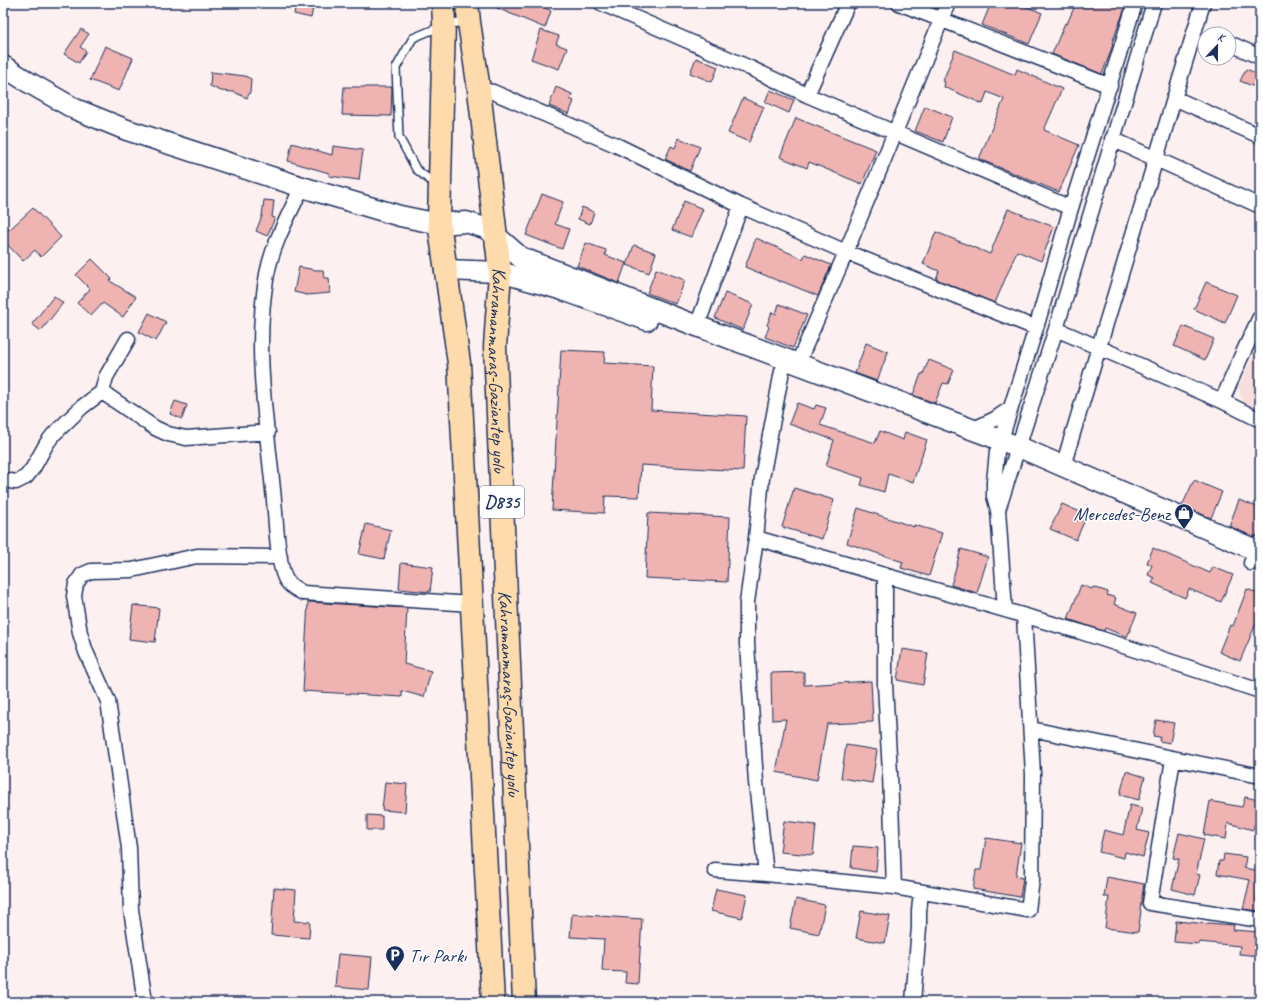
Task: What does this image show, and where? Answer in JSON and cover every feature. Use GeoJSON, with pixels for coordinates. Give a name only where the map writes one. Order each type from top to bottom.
{"type":"FeatureCollection","features":[{"type":"Feature","properties":{"kind":"highway","name":"Kahramanmaraş-Gaziantep yolu"},"geometry":{"type":"LineString","coordinates":[[443,3],[444,25],[439,224],[459,363],[493,1002]]}},
{"type":"Feature","properties":{"kind":"highway","name":"Kahramanmaraş-Gaziantep yolu"},"geometry":{"type":"LineString","coordinates":[[468,13],[479,90],[500,272],[495,347],[524,1002]]}},
{"type":"Feature","properties":{"kind":"street"},"geometry":{"type":"LineString","coordinates":[[601,3],[750,68],[807,95],[1071,208]]}},
{"type":"Feature","properties":{"kind":"street"},"geometry":{"type":"LineString","coordinates":[[807,95],[848,3]]}},
{"type":"Feature","properties":{"kind":"street"},"geometry":{"type":"LineString","coordinates":[[899,3],[1110,86]]}},
{"type":"Feature","properties":{"kind":"street"},"geometry":{"type":"LineString","coordinates":[[766,874],[756,782],[747,644],[747,602],[756,538],[762,478],[790,367],[846,252],[948,3]]}},
{"type":"Feature","properties":{"kind":"street"},"geometry":{"type":"LineString","coordinates":[[998,510],[1008,450],[1011,408],[1135,3]]}},
{"type":"Feature","properties":{"kind":"street"},"geometry":{"type":"LineString","coordinates":[[1005,610],[998,510],[994,496],[994,482],[1056,329],[1154,3]]}},
{"type":"Feature","properties":{"kind":"street"},"geometry":{"type":"LineString","coordinates":[[1202,26],[1203,3]]}},
{"type":"Feature","properties":{"kind":"street"},"geometry":{"type":"LineString","coordinates":[[1063,466],[1174,98],[1197,43]]}},
{"type":"Feature","properties":{"kind":"street"},"geometry":{"type":"LineString","coordinates":[[1237,47],[1260,57]]}},
{"type":"Feature","properties":{"kind":"street"},"geometry":{"type":"LineString","coordinates":[[3,66],[28,82],[75,108],[127,130],[302,187],[400,216],[439,224],[466,222],[485,228],[520,257],[665,320],[1008,450],[1257,555]]}},
{"type":"Feature","properties":{"kind":"street"},"geometry":{"type":"LineString","coordinates":[[479,90],[493,92],[609,142],[741,206],[846,252],[1036,328]]}},
{"type":"Feature","properties":{"kind":"street"},"geometry":{"type":"LineString","coordinates":[[1174,98],[1260,136]]}},
{"type":"Feature","properties":{"kind":"street"},"geometry":{"type":"LineString","coordinates":[[1112,139],[1260,206]]}},
{"type":"Feature","properties":{"kind":"street"},"geometry":{"type":"LineString","coordinates":[[302,187],[282,228],[272,253],[267,273],[260,347],[261,382],[268,432],[280,557],[285,578],[290,585],[303,593],[472,604]]}},
{"type":"Feature","properties":{"kind":"street"},"geometry":{"type":"LineString","coordinates":[[697,326],[741,206]]}},
{"type":"Feature","properties":{"kind":"street"},"geometry":{"type":"LineString","coordinates":[[445,270],[500,272],[665,320],[697,326],[790,367],[974,430],[1008,450],[1063,466],[1257,555]]}},
{"type":"Feature","properties":{"kind":"street"},"geometry":{"type":"LineString","coordinates":[[1222,401],[1240,357],[1260,317]]}},
{"type":"Feature","properties":{"kind":"street"},"geometry":{"type":"LineString","coordinates":[[1056,329],[1222,401],[1260,420]]}},
{"type":"Feature","properties":{"kind":"street"},"geometry":{"type":"LineString","coordinates":[[3,480],[16,482],[26,477],[53,435],[82,407],[102,392],[106,377],[128,339]]}},
{"type":"Feature","properties":{"kind":"street"},"geometry":{"type":"LineString","coordinates":[[102,392],[155,428],[168,434],[186,438],[268,432]]}},
{"type":"Feature","properties":{"kind":"street"},"geometry":{"type":"LineString","coordinates":[[974,430],[995,420],[1011,408]]}},
{"type":"Feature","properties":{"kind":"street"},"geometry":{"type":"LineString","coordinates":[[756,538],[1080,632],[1260,691]]}},
{"type":"Feature","properties":{"kind":"street"},"geometry":{"type":"LineString","coordinates":[[145,1002],[131,910],[129,848],[108,701],[86,652],[80,633],[74,596],[76,584],[82,575],[91,570],[132,570],[197,556],[280,557]]}},
{"type":"Feature","properties":{"kind":"street"},"geometry":{"type":"LineString","coordinates":[[885,575],[885,685],[894,887]]}},
{"type":"Feature","properties":{"kind":"street"},"geometry":{"type":"LineString","coordinates":[[715,870],[894,887],[1028,910],[1032,880],[1033,774],[1024,616]]}},
{"type":"Feature","properties":{"kind":"street"},"geometry":{"type":"LineString","coordinates":[[1031,729],[1260,776]]}},
{"type":"Feature","properties":{"kind":"street"},"geometry":{"type":"LineString","coordinates":[[1173,759],[1150,903],[1260,920]]}},
{"type":"Feature","properties":{"kind":"street"},"geometry":{"type":"LineString","coordinates":[[913,1002],[919,912],[922,892]]}},
{"type":"Feature","properties":{"kind":"lane"},"geometry":{"type":"LineString","coordinates":[[440,188],[416,169],[399,138],[396,68],[413,38],[468,13]]}},
{"type":"Feature","properties":{"kind":"shaded area"},"geometry":{"type":"Polygon","coordinates":[[[1260,343],[1260,412],[1244,405],[1238,387],[1260,343]]]}},
{"type":"Feature","properties":{"kind":"building"},"geometry":{"type":"Polygon","coordinates":[[[296,3],[314,3],[311,18],[294,14],[296,3]]]}},
{"type":"Feature","properties":{"kind":"building"},"geometry":{"type":"Polygon","coordinates":[[[485,3],[536,3],[551,11],[545,28],[485,3]]]}},
{"type":"Feature","properties":{"kind":"building"},"geometry":{"type":"Polygon","coordinates":[[[991,3],[1018,3],[1042,13],[1029,44],[982,25],[991,3]]]}},
{"type":"Feature","properties":{"kind":"building"},"geometry":{"type":"Polygon","coordinates":[[[1076,3],[1122,3],[1126,5],[1102,74],[1052,54],[1065,23],[1067,24],[1076,3]]]}},
{"type":"Feature","properties":{"kind":"building"},"geometry":{"type":"Polygon","coordinates":[[[81,29],[89,34],[80,47],[86,51],[79,63],[64,54],[81,29]]]}},
{"type":"Feature","properties":{"kind":"building"},"geometry":{"type":"Polygon","coordinates":[[[541,30],[559,36],[556,44],[567,48],[559,69],[531,59],[541,30]]]}},
{"type":"Feature","properties":{"kind":"building"},"geometry":{"type":"Polygon","coordinates":[[[105,46],[133,58],[119,91],[90,80],[105,46]]]}},
{"type":"Feature","properties":{"kind":"building"},"geometry":{"type":"Polygon","coordinates":[[[955,50],[1015,75],[1017,69],[1062,89],[1044,130],[1079,145],[1059,192],[979,159],[1004,99],[987,92],[983,104],[944,87],[945,82],[943,81],[955,50]]]}},
{"type":"Feature","properties":{"kind":"building"},"geometry":{"type":"Polygon","coordinates":[[[696,58],[718,67],[712,82],[690,73],[696,58]]]}},
{"type":"Feature","properties":{"kind":"building"},"geometry":{"type":"Polygon","coordinates":[[[1246,69],[1260,75],[1260,89],[1240,81],[1246,69]]]}},
{"type":"Feature","properties":{"kind":"building"},"geometry":{"type":"Polygon","coordinates":[[[211,72],[245,76],[251,79],[250,92],[247,98],[234,92],[221,91],[210,86],[211,72]]]}},
{"type":"Feature","properties":{"kind":"building"},"geometry":{"type":"Polygon","coordinates":[[[344,87],[392,87],[391,116],[342,115],[344,87]]]}},
{"type":"Feature","properties":{"kind":"building"},"geometry":{"type":"Polygon","coordinates":[[[556,87],[572,94],[570,99],[574,101],[569,114],[549,106],[556,87]]]}},
{"type":"Feature","properties":{"kind":"building"},"geometry":{"type":"Polygon","coordinates":[[[770,90],[794,100],[789,113],[765,102],[770,90]]]}},
{"type":"Feature","properties":{"kind":"building"},"geometry":{"type":"Polygon","coordinates":[[[743,98],[764,107],[749,142],[728,133],[743,98]]]}},
{"type":"Feature","properties":{"kind":"building"},"geometry":{"type":"Polygon","coordinates":[[[925,106],[952,117],[943,142],[915,131],[925,106]]]}},
{"type":"Feature","properties":{"kind":"building"},"geometry":{"type":"Polygon","coordinates":[[[796,118],[876,150],[862,184],[809,162],[807,168],[780,157],[796,118]]]}},
{"type":"Feature","properties":{"kind":"building"},"geometry":{"type":"Polygon","coordinates":[[[679,138],[700,147],[690,171],[665,159],[671,146],[675,148],[679,138]]]}},
{"type":"Feature","properties":{"kind":"building"},"geometry":{"type":"Polygon","coordinates":[[[292,143],[332,155],[333,146],[363,150],[359,180],[329,176],[329,173],[288,161],[292,143]]]}},
{"type":"Feature","properties":{"kind":"building"},"geometry":{"type":"Polygon","coordinates":[[[542,194],[563,202],[555,224],[569,229],[562,249],[526,235],[542,194]]]}},
{"type":"Feature","properties":{"kind":"building"},"geometry":{"type":"Polygon","coordinates":[[[264,200],[274,201],[272,217],[275,218],[267,236],[256,231],[262,216],[264,200]]]}},
{"type":"Feature","properties":{"kind":"building"},"geometry":{"type":"Polygon","coordinates":[[[684,201],[703,209],[691,237],[672,230],[684,201]]]}},
{"type":"Feature","properties":{"kind":"building"},"geometry":{"type":"Polygon","coordinates":[[[582,207],[594,212],[590,224],[578,219],[582,207]]]}},
{"type":"Feature","properties":{"kind":"building"},"geometry":{"type":"Polygon","coordinates":[[[33,208],[61,237],[41,257],[35,250],[23,261],[3,240],[3,224],[9,230],[33,208]]]}},
{"type":"Feature","properties":{"kind":"building"},"geometry":{"type":"Polygon","coordinates":[[[1008,209],[1054,227],[1041,261],[1017,251],[995,303],[936,279],[939,271],[923,264],[936,232],[990,254],[1008,209]]]}},
{"type":"Feature","properties":{"kind":"building"},"geometry":{"type":"Polygon","coordinates":[[[756,238],[803,259],[805,254],[831,265],[818,296],[745,267],[756,238]]]}},
{"type":"Feature","properties":{"kind":"building"},"geometry":{"type":"Polygon","coordinates":[[[586,243],[606,250],[605,255],[626,263],[619,283],[577,266],[586,243]]]}},
{"type":"Feature","properties":{"kind":"building"},"geometry":{"type":"Polygon","coordinates":[[[634,245],[656,253],[649,273],[627,265],[634,245]]]}},
{"type":"Feature","properties":{"kind":"building"},"geometry":{"type":"Polygon","coordinates":[[[92,259],[112,279],[110,281],[136,297],[123,317],[103,303],[91,316],[77,303],[90,289],[76,275],[92,259]]]}},
{"type":"Feature","properties":{"kind":"building"},"geometry":{"type":"Polygon","coordinates":[[[299,267],[323,270],[324,278],[329,278],[330,293],[307,295],[294,292],[299,267]]]}},
{"type":"Feature","properties":{"kind":"building"},"geometry":{"type":"Polygon","coordinates":[[[656,269],[685,280],[676,304],[647,293],[656,269]]]}},
{"type":"Feature","properties":{"kind":"building"},"geometry":{"type":"Polygon","coordinates":[[[1206,282],[1237,295],[1225,323],[1194,309],[1206,282]]]}},
{"type":"Feature","properties":{"kind":"building"},"geometry":{"type":"Polygon","coordinates":[[[725,293],[753,304],[743,330],[715,318],[725,293]]]}},
{"type":"Feature","properties":{"kind":"building"},"geometry":{"type":"Polygon","coordinates":[[[54,296],[63,303],[41,331],[32,324],[54,296]]]}},
{"type":"Feature","properties":{"kind":"building"},"geometry":{"type":"Polygon","coordinates":[[[779,304],[807,315],[793,348],[765,337],[769,327],[767,325],[772,312],[776,314],[779,304]]]}},
{"type":"Feature","properties":{"kind":"building"},"geometry":{"type":"Polygon","coordinates":[[[149,313],[166,322],[156,341],[139,332],[149,313]]]}},
{"type":"Feature","properties":{"kind":"building"},"geometry":{"type":"Polygon","coordinates":[[[1183,326],[1214,339],[1205,360],[1174,346],[1183,326]]]}},
{"type":"Feature","properties":{"kind":"building"},"geometry":{"type":"Polygon","coordinates":[[[866,343],[888,352],[877,381],[855,373],[866,343]]]}},
{"type":"Feature","properties":{"kind":"building"},"geometry":{"type":"Polygon","coordinates":[[[561,350],[605,352],[604,363],[653,366],[651,410],[746,416],[743,471],[641,465],[639,497],[605,496],[604,513],[552,510],[561,350]]]}},
{"type":"Feature","properties":{"kind":"building"},"geometry":{"type":"Polygon","coordinates":[[[929,360],[954,370],[948,384],[943,383],[935,403],[913,395],[921,374],[923,374],[929,360]]]}},
{"type":"Feature","properties":{"kind":"building"},"geometry":{"type":"Polygon","coordinates":[[[175,401],[187,405],[182,419],[170,414],[175,401]]]}},
{"type":"Feature","properties":{"kind":"building"},"geometry":{"type":"Polygon","coordinates":[[[797,403],[814,409],[816,405],[826,408],[820,425],[875,443],[880,431],[903,440],[905,432],[927,440],[913,482],[888,474],[884,492],[861,485],[863,478],[826,466],[834,440],[789,424],[797,403]]]}},
{"type":"Feature","properties":{"kind":"building"},"geometry":{"type":"Polygon","coordinates":[[[1194,480],[1222,492],[1211,518],[1182,506],[1194,480]]]}},
{"type":"Feature","properties":{"kind":"building"},"geometry":{"type":"Polygon","coordinates":[[[794,488],[834,500],[822,539],[782,527],[794,488]]]}},
{"type":"Feature","properties":{"kind":"building"},"geometry":{"type":"Polygon","coordinates":[[[1239,500],[1260,508],[1259,535],[1254,537],[1229,526],[1239,500]]]}},
{"type":"Feature","properties":{"kind":"building"},"geometry":{"type":"Polygon","coordinates":[[[1062,504],[1087,515],[1076,540],[1050,529],[1062,504]]]}},
{"type":"Feature","properties":{"kind":"building"},"geometry":{"type":"Polygon","coordinates":[[[858,508],[914,527],[914,525],[942,533],[929,576],[901,568],[903,562],[847,543],[858,508]]]}},
{"type":"Feature","properties":{"kind":"building"},"geometry":{"type":"Polygon","coordinates":[[[648,513],[730,517],[727,582],[645,578],[648,513]]]}},
{"type":"Feature","properties":{"kind":"building"},"geometry":{"type":"Polygon","coordinates":[[[366,524],[391,530],[384,559],[359,554],[366,524]]]}},
{"type":"Feature","properties":{"kind":"building"},"geometry":{"type":"Polygon","coordinates":[[[1153,548],[1210,573],[1213,567],[1233,575],[1221,602],[1189,589],[1185,598],[1152,583],[1155,578],[1148,575],[1152,565],[1147,563],[1153,548]]]}},
{"type":"Feature","properties":{"kind":"building"},"geometry":{"type":"Polygon","coordinates":[[[961,549],[988,557],[977,593],[951,585],[961,549]]]}},
{"type":"Feature","properties":{"kind":"building"},"geometry":{"type":"Polygon","coordinates":[[[401,563],[433,567],[430,592],[399,589],[401,563]]]}},
{"type":"Feature","properties":{"kind":"building"},"geometry":{"type":"Polygon","coordinates":[[[1081,585],[1108,592],[1107,595],[1116,598],[1114,604],[1137,613],[1127,637],[1105,628],[1104,631],[1068,619],[1081,585]]]}},
{"type":"Feature","properties":{"kind":"building"},"geometry":{"type":"Polygon","coordinates":[[[1247,589],[1260,594],[1260,614],[1240,661],[1219,652],[1230,625],[1233,626],[1247,589]]]}},
{"type":"Feature","properties":{"kind":"building"},"geometry":{"type":"Polygon","coordinates":[[[308,602],[407,608],[404,664],[431,671],[424,697],[402,691],[402,697],[303,691],[308,602]]]}},
{"type":"Feature","properties":{"kind":"building"},"geometry":{"type":"Polygon","coordinates":[[[133,605],[159,608],[155,642],[129,639],[133,605]]]}},
{"type":"Feature","properties":{"kind":"building"},"geometry":{"type":"Polygon","coordinates":[[[902,649],[928,653],[923,685],[897,680],[902,649]]]}},
{"type":"Feature","properties":{"kind":"building"},"geometry":{"type":"Polygon","coordinates":[[[804,672],[804,685],[871,681],[873,722],[827,724],[817,780],[776,772],[786,719],[772,720],[771,673],[804,672]]]}},
{"type":"Feature","properties":{"kind":"building"},"geometry":{"type":"Polygon","coordinates":[[[1156,720],[1174,723],[1170,743],[1159,741],[1160,737],[1153,736],[1156,720]]]}},
{"type":"Feature","properties":{"kind":"building"},"geometry":{"type":"Polygon","coordinates":[[[846,745],[877,750],[872,783],[841,778],[846,745]]]}},
{"type":"Feature","properties":{"kind":"building"},"geometry":{"type":"Polygon","coordinates":[[[1126,771],[1145,777],[1139,800],[1120,795],[1126,771]]]}},
{"type":"Feature","properties":{"kind":"building"},"geometry":{"type":"Polygon","coordinates":[[[385,782],[407,784],[405,812],[382,810],[385,782]]]}},
{"type":"Feature","properties":{"kind":"building"},"geometry":{"type":"Polygon","coordinates":[[[1245,797],[1260,800],[1253,830],[1228,823],[1226,839],[1204,835],[1210,801],[1242,807],[1245,797]]]}},
{"type":"Feature","properties":{"kind":"building"},"geometry":{"type":"Polygon","coordinates":[[[1130,805],[1142,808],[1137,830],[1149,833],[1143,857],[1125,852],[1124,858],[1099,852],[1104,830],[1123,835],[1130,805]]]}},
{"type":"Feature","properties":{"kind":"building"},"geometry":{"type":"Polygon","coordinates":[[[367,815],[382,816],[382,830],[367,830],[367,815]]]}},
{"type":"Feature","properties":{"kind":"building"},"geometry":{"type":"Polygon","coordinates":[[[784,821],[816,825],[813,855],[780,852],[784,821]]]}},
{"type":"Feature","properties":{"kind":"building"},"geometry":{"type":"Polygon","coordinates":[[[1179,833],[1204,839],[1196,874],[1200,875],[1195,895],[1172,889],[1179,859],[1173,858],[1179,833]]]}},
{"type":"Feature","properties":{"kind":"building"},"geometry":{"type":"Polygon","coordinates":[[[986,838],[1021,843],[1016,876],[1023,878],[1020,897],[973,889],[976,870],[981,870],[986,838]]]}},
{"type":"Feature","properties":{"kind":"building"},"geometry":{"type":"Polygon","coordinates":[[[853,846],[878,848],[876,872],[851,868],[853,846]]]}},
{"type":"Feature","properties":{"kind":"building"},"geometry":{"type":"Polygon","coordinates":[[[1224,854],[1246,857],[1244,868],[1260,871],[1260,883],[1256,900],[1260,901],[1260,911],[1243,909],[1250,880],[1217,874],[1219,861],[1223,861],[1224,854]]]}},
{"type":"Feature","properties":{"kind":"building"},"geometry":{"type":"Polygon","coordinates":[[[1107,877],[1144,884],[1138,932],[1105,928],[1109,897],[1104,897],[1107,877]]]}},
{"type":"Feature","properties":{"kind":"building"},"geometry":{"type":"Polygon","coordinates":[[[274,888],[296,890],[294,921],[310,922],[309,938],[271,935],[274,888]]]}},
{"type":"Feature","properties":{"kind":"building"},"geometry":{"type":"Polygon","coordinates":[[[716,889],[747,895],[742,918],[711,911],[716,889]]]}},
{"type":"Feature","properties":{"kind":"building"},"geometry":{"type":"Polygon","coordinates":[[[796,899],[825,905],[819,934],[790,928],[796,899]]]}},
{"type":"Feature","properties":{"kind":"building"},"geometry":{"type":"Polygon","coordinates":[[[861,911],[890,916],[885,943],[856,938],[861,911]]]}},
{"type":"Feature","properties":{"kind":"building"},"geometry":{"type":"Polygon","coordinates":[[[572,914],[642,919],[638,984],[625,983],[626,972],[602,971],[604,939],[570,937],[572,914]]]}},
{"type":"Feature","properties":{"kind":"building"},"geometry":{"type":"Polygon","coordinates":[[[1176,921],[1234,925],[1233,930],[1260,932],[1260,956],[1239,954],[1240,946],[1199,942],[1199,944],[1174,942],[1176,921]]]}},
{"type":"Feature","properties":{"kind":"building"},"geometry":{"type":"Polygon","coordinates":[[[338,954],[372,957],[369,990],[335,987],[338,954]]]}},
{"type":"Feature","properties":{"kind":"place","name":"Mercedes-Benz"},"geometry":{"type":"Point","coordinates":[1184,530]}},
{"type":"Feature","properties":{"kind":"place","name":"Tır Parkı"},"geometry":{"type":"Point","coordinates":[395,972]}}]}
